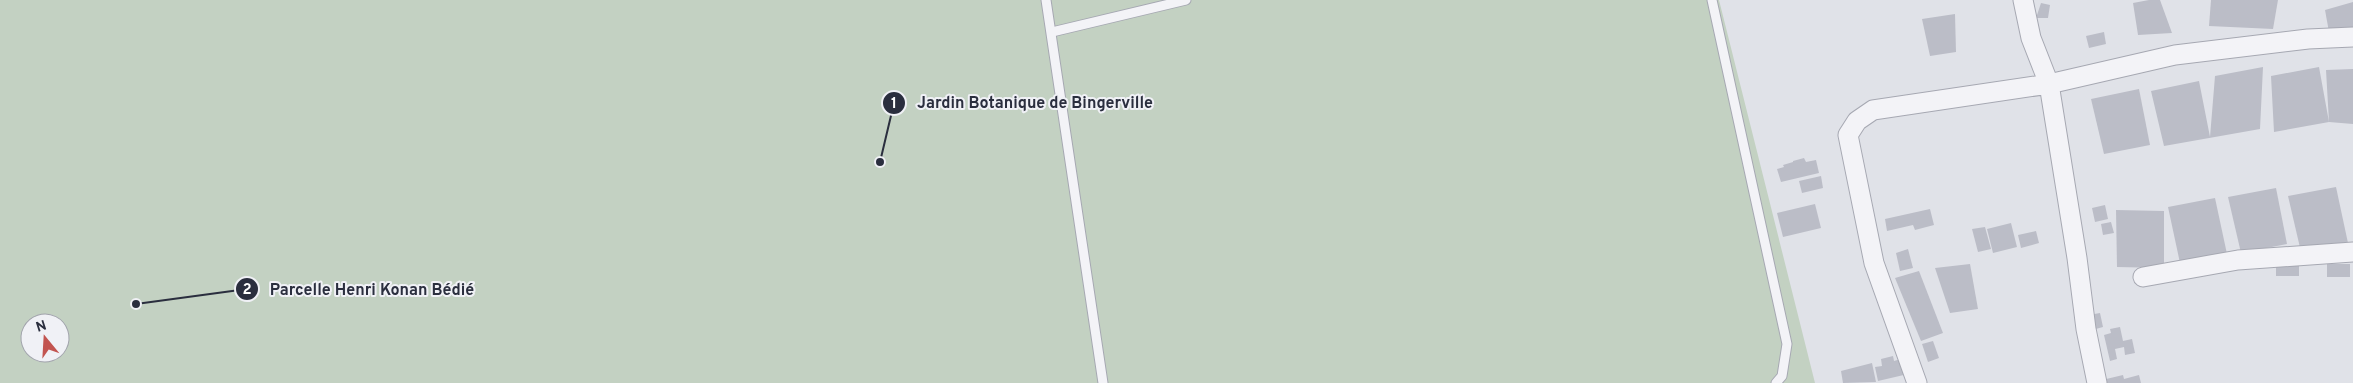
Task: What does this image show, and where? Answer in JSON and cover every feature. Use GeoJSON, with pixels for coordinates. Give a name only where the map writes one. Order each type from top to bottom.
{"type":"FeatureCollection","features":[{"type":"Feature","properties":{"kind":"street"},"geometry":{"type":"LineString","coordinates":[[2023,0],[2031,38],[2049,84],[2077,258],[2086,329],[2097,383]]}},
{"type":"Feature","properties":{"kind":"street"},"geometry":{"type":"LineString","coordinates":[[1917,383],[1874,263],[1848,135],[1857,121],[1873,110],[2049,84],[2176,55],[2308,39],[2353,37]]}},
{"type":"Feature","properties":{"kind":"street"},"geometry":{"type":"LineString","coordinates":[[2143,277],[2238,260],[2353,252]]}},
{"type":"Feature","properties":{"kind":"lane"},"geometry":{"type":"LineString","coordinates":[[1046,0],[1103,383]]}},
{"type":"Feature","properties":{"kind":"lane"},"geometry":{"type":"LineString","coordinates":[[1052,32],[1186,0]]}},
{"type":"Feature","properties":{"kind":"lane"},"geometry":{"type":"LineString","coordinates":[[1712,0],[1787,344],[1782,376],[1776,383]]}},
{"type":"Feature","properties":{"kind":"green space"},"geometry":{"type":"Polygon","coordinates":[[[0,0],[1719,0],[1815,383],[0,383],[0,0]]]}},
{"type":"Feature","properties":{"kind":"building"},"geometry":{"type":"Polygon","coordinates":[[[2160,0],[2172,33],[2138,35],[2133,3],[2160,0]]]}},
{"type":"Feature","properties":{"kind":"building"},"geometry":{"type":"Polygon","coordinates":[[[2211,0],[2278,0],[2273,29],[2209,26],[2211,0]]]}},
{"type":"Feature","properties":{"kind":"building"},"geometry":{"type":"Polygon","coordinates":[[[2353,2],[2353,28],[2329,32],[2325,10],[2353,2]]]}},
{"type":"Feature","properties":{"kind":"building"},"geometry":{"type":"Polygon","coordinates":[[[2041,3],[2050,5],[2048,18],[2036,18],[2041,3]]]}},
{"type":"Feature","properties":{"kind":"building"},"geometry":{"type":"Polygon","coordinates":[[[1955,14],[1956,52],[1930,56],[1922,19],[1955,14]]]}},
{"type":"Feature","properties":{"kind":"building"},"geometry":{"type":"Polygon","coordinates":[[[2104,32],[2106,44],[2089,48],[2086,36],[2104,32]]]}},
{"type":"Feature","properties":{"kind":"building"},"geometry":{"type":"Polygon","coordinates":[[[2263,67],[2260,129],[2164,146],[2151,91],[2199,81],[2210,137],[2215,76],[2263,67]]]}},
{"type":"Feature","properties":{"kind":"building"},"geometry":{"type":"Polygon","coordinates":[[[2319,67],[2329,122],[2274,132],[2271,76],[2319,67]]]}},
{"type":"Feature","properties":{"kind":"building"},"geometry":{"type":"Polygon","coordinates":[[[2353,69],[2353,124],[2329,122],[2326,70],[2353,69]]]}},
{"type":"Feature","properties":{"kind":"building"},"geometry":{"type":"Polygon","coordinates":[[[2139,89],[2150,145],[2104,154],[2091,99],[2139,89]]]}},
{"type":"Feature","properties":{"kind":"building"},"geometry":{"type":"Polygon","coordinates":[[[1804,158],[1806,162],[1816,160],[1819,173],[1781,182],[1777,169],[1804,158]]]}},
{"type":"Feature","properties":{"kind":"building"},"geometry":{"type":"Polygon","coordinates":[[[1821,176],[1823,188],[1802,193],[1799,181],[1821,176]]]}},
{"type":"Feature","properties":{"kind":"building"},"geometry":{"type":"Polygon","coordinates":[[[2336,187],[2348,243],[2301,252],[2288,196],[2336,187]]]}},
{"type":"Feature","properties":{"kind":"building"},"geometry":{"type":"Polygon","coordinates":[[[2276,188],[2287,244],[2241,253],[2228,197],[2276,188]]]}},
{"type":"Feature","properties":{"kind":"building"},"geometry":{"type":"Polygon","coordinates":[[[2215,198],[2227,254],[2180,263],[2168,207],[2215,198]]]}},
{"type":"Feature","properties":{"kind":"building"},"geometry":{"type":"Polygon","coordinates":[[[1815,204],[1821,228],[1783,237],[1777,213],[1815,204]]]}},
{"type":"Feature","properties":{"kind":"building"},"geometry":{"type":"Polygon","coordinates":[[[2105,205],[2108,219],[2095,222],[2092,208],[2105,205]]]}},
{"type":"Feature","properties":{"kind":"building"},"geometry":{"type":"Polygon","coordinates":[[[1930,209],[1934,225],[1915,230],[1913,225],[1887,231],[1885,219],[1930,209]]]}},
{"type":"Feature","properties":{"kind":"building"},"geometry":{"type":"Polygon","coordinates":[[[2116,210],[2164,211],[2164,268],[2117,267],[2116,210]]]}},
{"type":"Feature","properties":{"kind":"building"},"geometry":{"type":"Polygon","coordinates":[[[2111,222],[2114,233],[2103,235],[2101,224],[2111,222]]]}},
{"type":"Feature","properties":{"kind":"building"},"geometry":{"type":"Polygon","coordinates":[[[2011,223],[2017,247],[1993,253],[1987,229],[2011,223]]]}},
{"type":"Feature","properties":{"kind":"building"},"geometry":{"type":"Polygon","coordinates":[[[1985,227],[1991,249],[1978,252],[1972,229],[1985,227]]]}},
{"type":"Feature","properties":{"kind":"building"},"geometry":{"type":"Polygon","coordinates":[[[2036,231],[2039,243],[2021,248],[2018,235],[2036,231]]]}},
{"type":"Feature","properties":{"kind":"building"},"geometry":{"type":"Polygon","coordinates":[[[1908,249],[1913,268],[1900,271],[1896,253],[1908,249]]]}},
{"type":"Feature","properties":{"kind":"building"},"geometry":{"type":"Polygon","coordinates":[[[2299,257],[2299,276],[2276,276],[2276,258],[2299,257]]]}},
{"type":"Feature","properties":{"kind":"building"},"geometry":{"type":"Polygon","coordinates":[[[1970,264],[1978,309],[1950,313],[1935,268],[1970,264]]]}},
{"type":"Feature","properties":{"kind":"building"},"geometry":{"type":"Polygon","coordinates":[[[2327,264],[2350,264],[2350,277],[2327,277],[2327,264]]]}},
{"type":"Feature","properties":{"kind":"building"},"geometry":{"type":"Polygon","coordinates":[[[1919,271],[1943,333],[1921,341],[1895,278],[1919,271]]]}},
{"type":"Feature","properties":{"kind":"building"},"geometry":{"type":"Polygon","coordinates":[[[2100,313],[2103,327],[2092,330],[2089,315],[2100,313]]]}},
{"type":"Feature","properties":{"kind":"building"},"geometry":{"type":"Polygon","coordinates":[[[2120,327],[2123,341],[2132,339],[2135,353],[2125,355],[2124,347],[2115,349],[2117,359],[2110,361],[2104,335],[2111,333],[2110,329],[2120,327]]]}},
{"type":"Feature","properties":{"kind":"building"},"geometry":{"type":"Polygon","coordinates":[[[1933,341],[1939,358],[1928,362],[1922,344],[1933,341]]]}},
{"type":"Feature","properties":{"kind":"building"},"geometry":{"type":"Polygon","coordinates":[[[1893,356],[1894,361],[1904,358],[1908,374],[1878,381],[1875,367],[1882,366],[1881,359],[1893,356]]]}},
{"type":"Feature","properties":{"kind":"building"},"geometry":{"type":"Polygon","coordinates":[[[1872,363],[1876,382],[1843,383],[1841,371],[1872,363]]]}},
{"type":"Feature","properties":{"kind":"building"},"geometry":{"type":"Polygon","coordinates":[[[2123,375],[2124,379],[2139,375],[2141,383],[2103,383],[2102,380],[2123,375]]]}},
{"type":"Feature","properties":{"kind":"place","name":"Jardin Botanique de Bingerville"},"geometry":{"type":"Point","coordinates":[880,162]}},
{"type":"Feature","properties":{"kind":"place","name":"Parcelle Henri Konan Bédié"},"geometry":{"type":"Point","coordinates":[136,304]}}]}
